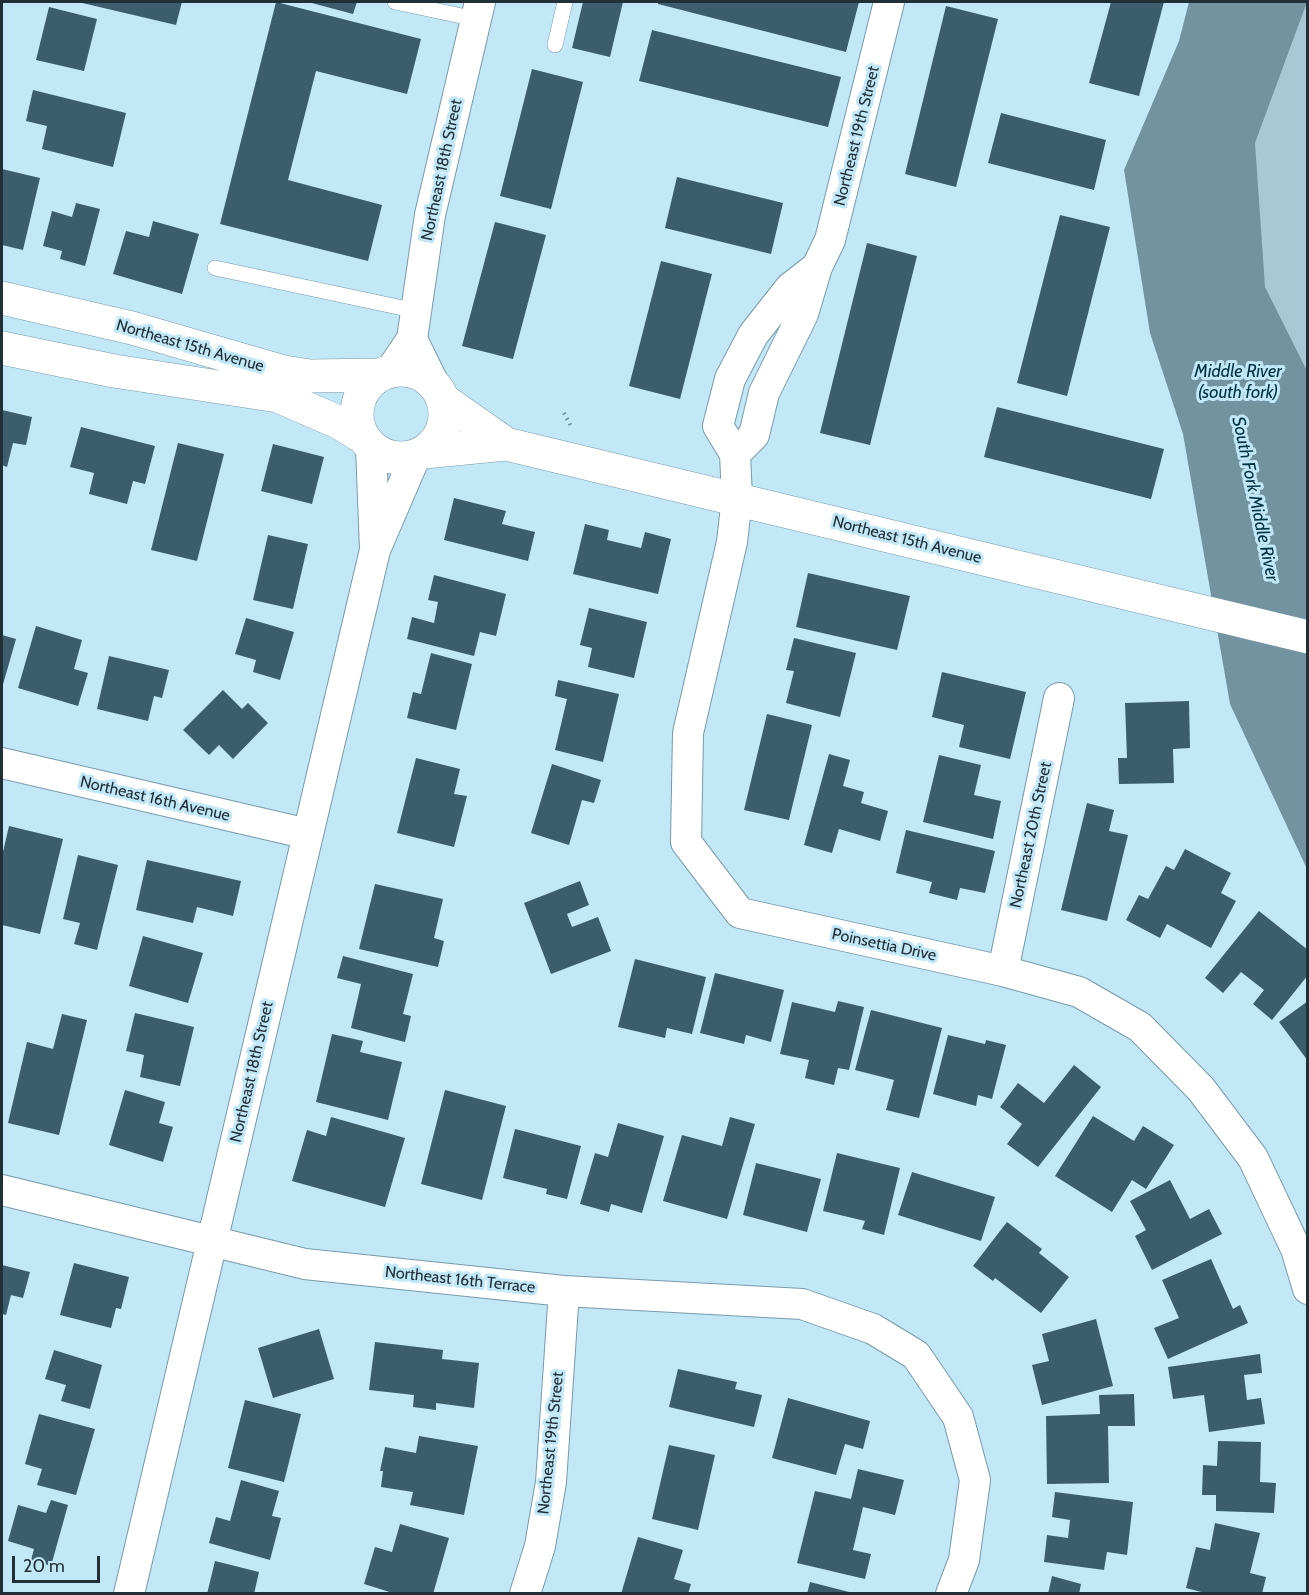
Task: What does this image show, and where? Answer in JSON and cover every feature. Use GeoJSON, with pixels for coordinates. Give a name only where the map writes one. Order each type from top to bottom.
{"type":"FeatureCollection","features":[{"type":"Feature","properties":{"kind":"street","name":"Northeast 19th Street"},"geometry":{"type":"LineString","coordinates":[[737,498],[735,454],[717,426],[730,379],[753,335],[790,288],[817,267],[830,240],[889,2]]}},
{"type":"Feature","properties":{"kind":"street","name":"Northeast 18th Street"},"geometry":{"type":"LineString","coordinates":[[385,374],[415,325],[430,215],[478,10]]}},
{"type":"Feature","properties":{"kind":"street","name":"Northeast 15th Avenue"},"geometry":{"type":"LineString","coordinates":[[2,298],[132,328],[284,372],[310,376],[385,374]]}},
{"type":"Feature","properties":{"kind":"street"},"geometry":{"type":"LineString","coordinates":[[415,325],[438,392],[445,414],[443,429],[435,442],[419,454],[400,458],[384,455],[367,442],[358,424],[357,409],[362,395],[370,384],[385,374],[400,370],[419,374],[438,392]]}},
{"type":"Feature","properties":{"kind":"street","name":"Northeast 15th Avenue"},"geometry":{"type":"LineString","coordinates":[[2,348],[114,371],[278,396],[338,422],[367,442]]}},
{"type":"Feature","properties":{"kind":"street","name":"Northeast 15th Avenue"},"geometry":{"type":"LineString","coordinates":[[438,392],[506,444]]}},
{"type":"Feature","properties":{"kind":"street","name":"Northeast 18th Street"},"geometry":{"type":"LineString","coordinates":[[367,442],[375,550]]}},
{"type":"Feature","properties":{"kind":"street","name":"Northeast 15th Avenue"},"geometry":{"type":"LineString","coordinates":[[419,454],[506,444],[1308,637]]}},
{"type":"Feature","properties":{"kind":"street","name":"Northeast 18th Street"},"geometry":{"type":"LineString","coordinates":[[129,1593],[375,550],[419,454]]}},
{"type":"Feature","properties":{"kind":"street","name":"Poinsettia Drive"},"geometry":{"type":"LineString","coordinates":[[737,498],[732,542],[688,733],[686,842],[740,913],[1003,971],[1079,992],[1140,1027],[1201,1089],[1253,1158],[1296,1249],[1308,1289]]}},
{"type":"Feature","properties":{"kind":"street","name":"Northeast 20th Street"},"geometry":{"type":"LineString","coordinates":[[1003,971],[1059,698]]}},
{"type":"Feature","properties":{"kind":"street","name":"Northeast 16th Avenue"},"geometry":{"type":"LineString","coordinates":[[2,763],[308,834]]}},
{"type":"Feature","properties":{"kind":"street","name":"Northeast 16th Terrace"},"geometry":{"type":"LineString","coordinates":[[2,1190],[305,1264],[564,1291],[802,1304],[873,1329],[916,1354],[958,1417],[975,1480],[964,1560],[951,1593]]}},
{"type":"Feature","properties":{"kind":"street","name":"Northeast 19th Street"},"geometry":{"type":"LineString","coordinates":[[525,1593],[540,1546],[551,1482],[564,1291]]}},
{"type":"Feature","properties":{"kind":"lane"},"geometry":{"type":"LineString","coordinates":[[395,2],[478,10]]}},
{"type":"Feature","properties":{"kind":"lane"},"geometry":{"type":"LineString","coordinates":[[555,45],[565,2]]}},
{"type":"Feature","properties":{"kind":"lane"},"geometry":{"type":"LineString","coordinates":[[215,268],[415,325]]}},
{"type":"Feature","properties":{"kind":"shaded area"},"geometry":{"type":"Polygon","coordinates":[[[1307,2],[1307,407],[1245,260],[1225,132],[1307,2]]]}},
{"type":"Feature","properties":{"kind":"water","name":"Middle River (south fork)"},"geometry":{"type":"Polygon","coordinates":[[[1189,2],[1307,2],[1255,143],[1265,287],[1307,371],[1307,869],[1230,704],[1183,434],[1150,333],[1124,170],[1179,41],[1189,2]]]}},
{"type":"Feature","properties":{"kind":"building"},"geometry":{"type":"Polygon","coordinates":[[[78,2],[182,2],[176,25],[78,2]]]}},
{"type":"Feature","properties":{"kind":"building"},"geometry":{"type":"Polygon","coordinates":[[[276,2],[421,39],[407,94],[316,71],[288,180],[382,205],[368,261],[220,224],[276,2]]]}},
{"type":"Feature","properties":{"kind":"building"},"geometry":{"type":"Polygon","coordinates":[[[308,2],[357,2],[353,14],[308,2]]]}},
{"type":"Feature","properties":{"kind":"building"},"geometry":{"type":"Polygon","coordinates":[[[583,2],[623,2],[610,57],[572,48],[583,2]]]}},
{"type":"Feature","properties":{"kind":"building"},"geometry":{"type":"Polygon","coordinates":[[[658,2],[859,2],[846,52],[658,4],[658,2]]]}},
{"type":"Feature","properties":{"kind":"building"},"geometry":{"type":"Polygon","coordinates":[[[1111,2],[1164,2],[1139,96],[1089,83],[1111,2]]]}},
{"type":"Feature","properties":{"kind":"building"},"geometry":{"type":"Polygon","coordinates":[[[946,6],[998,19],[956,187],[905,174],[946,6]]]}},
{"type":"Feature","properties":{"kind":"building"},"geometry":{"type":"Polygon","coordinates":[[[49,7],[97,19],[84,71],[36,60],[49,7]]]}},
{"type":"Feature","properties":{"kind":"building"},"geometry":{"type":"Polygon","coordinates":[[[652,30],[841,77],[828,127],[639,81],[652,30]]]}},
{"type":"Feature","properties":{"kind":"building"},"geometry":{"type":"Polygon","coordinates":[[[532,69],[583,82],[551,209],[500,196],[532,69]]]}},
{"type":"Feature","properties":{"kind":"building"},"geometry":{"type":"Polygon","coordinates":[[[33,90],[126,113],[113,167],[42,149],[47,126],[26,121],[33,90]]]}},
{"type":"Feature","properties":{"kind":"building"},"geometry":{"type":"Polygon","coordinates":[[[1001,113],[1106,140],[1094,190],[988,163],[1001,113]]]}},
{"type":"Feature","properties":{"kind":"building"},"geometry":{"type":"Polygon","coordinates":[[[2,169],[40,178],[23,250],[2,245],[2,169]]]}},
{"type":"Feature","properties":{"kind":"building"},"geometry":{"type":"Polygon","coordinates":[[[677,177],[783,203],[771,254],[665,228],[677,177]]]}},
{"type":"Feature","properties":{"kind":"building"},"geometry":{"type":"Polygon","coordinates":[[[76,203],[100,209],[85,266],[60,259],[62,251],[43,246],[52,211],[72,217],[76,203]]]}},
{"type":"Feature","properties":{"kind":"building"},"geometry":{"type":"Polygon","coordinates":[[[1060,215],[1110,227],[1067,396],[1017,383],[1060,215]]]}},
{"type":"Feature","properties":{"kind":"building"},"geometry":{"type":"Polygon","coordinates":[[[153,221],[199,234],[182,294],[113,274],[126,231],[149,237],[153,221]]]}},
{"type":"Feature","properties":{"kind":"building"},"geometry":{"type":"Polygon","coordinates":[[[495,222],[546,235],[513,359],[462,346],[495,222]]]}},
{"type":"Feature","properties":{"kind":"building"},"geometry":{"type":"Polygon","coordinates":[[[867,243],[917,256],[870,445],[820,433],[867,243]]]}},
{"type":"Feature","properties":{"kind":"building"},"geometry":{"type":"Polygon","coordinates":[[[661,261],[712,274],[680,399],[629,386],[661,261]]]}},
{"type":"Feature","properties":{"kind":"building"},"geometry":{"type":"Polygon","coordinates":[[[997,407],[1164,449],[1151,499],[984,457],[997,407]]]}},
{"type":"Feature","properties":{"kind":"building"},"geometry":{"type":"Polygon","coordinates":[[[2,410],[32,417],[26,445],[13,443],[7,467],[2,465],[2,410]]]}},
{"type":"Feature","properties":{"kind":"building"},"geometry":{"type":"Polygon","coordinates":[[[81,427],[155,446],[145,484],[133,481],[127,504],[89,494],[94,473],[70,467],[81,427]]]}},
{"type":"Feature","properties":{"kind":"building"},"geometry":{"type":"Polygon","coordinates":[[[178,443],[224,454],[197,561],[151,550],[178,443]]]}},
{"type":"Feature","properties":{"kind":"building"},"geometry":{"type":"Polygon","coordinates":[[[273,444],[324,457],[312,504],[261,491],[273,444]]]}},
{"type":"Feature","properties":{"kind":"building"},"geometry":{"type":"Polygon","coordinates":[[[454,498],[506,511],[502,524],[535,532],[528,561],[444,540],[454,498]]]}},
{"type":"Feature","properties":{"kind":"building"},"geometry":{"type":"Polygon","coordinates":[[[585,524],[609,530],[607,540],[641,548],[645,532],[671,539],[658,594],[573,574],[585,524]]]}},
{"type":"Feature","properties":{"kind":"building"},"geometry":{"type":"Polygon","coordinates":[[[268,535],[308,544],[293,609],[253,600],[268,535]]]}},
{"type":"Feature","properties":{"kind":"building"},"geometry":{"type":"Polygon","coordinates":[[[808,573],[910,596],[897,650],[796,627],[808,573]]]}},
{"type":"Feature","properties":{"kind":"building"},"geometry":{"type":"Polygon","coordinates":[[[434,575],[506,594],[496,636],[480,632],[474,656],[407,639],[412,617],[434,623],[438,602],[428,600],[434,575]]]}},
{"type":"Feature","properties":{"kind":"building"},"geometry":{"type":"Polygon","coordinates":[[[589,608],[647,622],[634,678],[588,667],[592,648],[580,645],[589,608]]]}},
{"type":"Feature","properties":{"kind":"building"},"geometry":{"type":"Polygon","coordinates":[[[246,618],[294,632],[280,680],[253,672],[256,660],[235,654],[246,618]]]}},
{"type":"Feature","properties":{"kind":"building"},"geometry":{"type":"Polygon","coordinates":[[[36,626],[82,640],[74,669],[88,673],[78,706],[18,688],[36,626]]]}},
{"type":"Feature","properties":{"kind":"building"},"geometry":{"type":"Polygon","coordinates":[[[2,635],[16,639],[2,688],[2,635]]]}},
{"type":"Feature","properties":{"kind":"building"},"geometry":{"type":"Polygon","coordinates":[[[794,638],[856,653],[840,717],[786,703],[794,671],[786,670],[794,638]]]}},
{"type":"Feature","properties":{"kind":"building"},"geometry":{"type":"Polygon","coordinates":[[[431,653],[472,664],[456,730],[407,718],[413,692],[421,694],[431,653]]]}},
{"type":"Feature","properties":{"kind":"building"},"geometry":{"type":"Polygon","coordinates":[[[109,656],[169,670],[162,698],[154,696],[148,721],[97,709],[109,656]]]}},
{"type":"Feature","properties":{"kind":"building"},"geometry":{"type":"Polygon","coordinates":[[[942,672],[1026,692],[1010,759],[959,747],[964,725],[932,717],[942,672]]]}},
{"type":"Feature","properties":{"kind":"building"},"geometry":{"type":"Polygon","coordinates":[[[558,680],[619,694],[603,762],[555,750],[567,699],[555,696],[558,680]]]}},
{"type":"Feature","properties":{"kind":"building"},"geometry":{"type":"Polygon","coordinates":[[[223,690],[242,709],[248,703],[268,723],[233,759],[219,745],[209,755],[183,730],[223,690]]]}},
{"type":"Feature","properties":{"kind":"building"},"geometry":{"type":"Polygon","coordinates":[[[1189,701],[1190,748],[1173,749],[1174,783],[1119,784],[1118,758],[1127,758],[1125,703],[1189,701]]]}},
{"type":"Feature","properties":{"kind":"building"},"geometry":{"type":"Polygon","coordinates":[[[767,714],[812,725],[789,820],[744,810],[767,714]]]}},
{"type":"Feature","properties":{"kind":"building"},"geometry":{"type":"Polygon","coordinates":[[[829,754],[850,760],[843,786],[864,792],[861,803],[888,811],[880,841],[839,829],[832,853],[804,845],[829,754]]]}},
{"type":"Feature","properties":{"kind":"building"},"geometry":{"type":"Polygon","coordinates":[[[939,755],[981,765],[974,795],[1001,801],[993,839],[923,822],[939,755]]]}},
{"type":"Feature","properties":{"kind":"building"},"geometry":{"type":"Polygon","coordinates":[[[416,758],[460,769],[454,794],[467,796],[454,847],[397,833],[416,758]]]}},
{"type":"Feature","properties":{"kind":"building"},"geometry":{"type":"Polygon","coordinates":[[[552,764],[601,780],[594,803],[582,800],[569,845],[531,833],[552,764]]]}},
{"type":"Feature","properties":{"kind":"building"},"geometry":{"type":"Polygon","coordinates":[[[1087,803],[1114,810],[1109,831],[1128,835],[1107,921],[1061,910],[1087,803]]]}},
{"type":"Feature","properties":{"kind":"building"},"geometry":{"type":"Polygon","coordinates":[[[9,826],[63,839],[40,934],[2,925],[2,856],[9,826]]]}},
{"type":"Feature","properties":{"kind":"building"},"geometry":{"type":"Polygon","coordinates":[[[906,830],[995,851],[985,893],[960,888],[957,900],[929,893],[932,882],[896,873],[906,830]]]}},
{"type":"Feature","properties":{"kind":"building"},"geometry":{"type":"Polygon","coordinates":[[[1185,849],[1231,873],[1221,893],[1236,901],[1211,948],[1167,924],[1160,938],[1126,920],[1139,895],[1148,899],[1166,866],[1174,870],[1185,849]]]}},
{"type":"Feature","properties":{"kind":"building"},"geometry":{"type":"Polygon","coordinates":[[[78,855],[118,865],[97,950],[74,944],[80,923],[63,919],[78,855]]]}},
{"type":"Feature","properties":{"kind":"building"},"geometry":{"type":"Polygon","coordinates":[[[147,860],[241,881],[233,916],[197,907],[193,923],[136,910],[147,860]]]}},
{"type":"Feature","properties":{"kind":"building"},"geometry":{"type":"Polygon","coordinates":[[[580,881],[589,905],[567,914],[572,927],[598,917],[611,951],[551,974],[524,903],[580,881]]]}},
{"type":"Feature","properties":{"kind":"building"},"geometry":{"type":"Polygon","coordinates":[[[375,884],[443,899],[434,938],[444,941],[438,967],[359,949],[375,884]]]}},
{"type":"Feature","properties":{"kind":"building"},"geometry":{"type":"Polygon","coordinates":[[[1259,911],[1308,950],[1308,975],[1272,1020],[1253,1004],[1264,990],[1241,972],[1223,993],[1205,978],[1259,911]]]}},
{"type":"Feature","properties":{"kind":"building"},"geometry":{"type":"Polygon","coordinates":[[[143,936],[203,953],[188,1003],[129,986],[143,936]]]}},
{"type":"Feature","properties":{"kind":"building"},"geometry":{"type":"Polygon","coordinates":[[[343,956],[413,974],[403,1014],[411,1016],[405,1042],[351,1028],[361,984],[337,978],[343,956]]]}},
{"type":"Feature","properties":{"kind":"building"},"geometry":{"type":"Polygon","coordinates":[[[635,959],[706,977],[692,1034],[667,1028],[665,1038],[618,1027],[635,959]]]}},
{"type":"Feature","properties":{"kind":"building"},"geometry":{"type":"Polygon","coordinates":[[[715,973],[784,990],[771,1042],[746,1035],[744,1044],[700,1033],[715,973]]]}},
{"type":"Feature","properties":{"kind":"building"},"geometry":{"type":"Polygon","coordinates":[[[838,1001],[864,1007],[849,1070],[838,1068],[834,1085],[805,1078],[809,1060],[780,1054],[792,1002],[835,1012],[838,1001]]]}},
{"type":"Feature","properties":{"kind":"building"},"geometry":{"type":"Polygon","coordinates":[[[1308,1001],[1308,1061],[1279,1022],[1308,1001]]]}},
{"type":"Feature","properties":{"kind":"building"},"geometry":{"type":"Polygon","coordinates":[[[871,1010],[942,1028],[919,1118],[886,1110],[894,1080],[855,1070],[871,1010]]]}},
{"type":"Feature","properties":{"kind":"building"},"geometry":{"type":"Polygon","coordinates":[[[135,1013],[194,1027],[180,1086],[140,1077],[144,1055],[126,1051],[135,1013]]]}},
{"type":"Feature","properties":{"kind":"building"},"geometry":{"type":"Polygon","coordinates":[[[62,1014],[87,1020],[59,1135],[8,1123],[27,1042],[53,1049],[62,1014]]]}},
{"type":"Feature","properties":{"kind":"building"},"geometry":{"type":"Polygon","coordinates":[[[332,1034],[363,1041],[360,1052],[402,1062],[388,1120],[316,1102],[332,1034]]]}},
{"type":"Feature","properties":{"kind":"building"},"geometry":{"type":"Polygon","coordinates":[[[948,1035],[985,1044],[986,1040],[1006,1045],[992,1099],[978,1095],[976,1106],[933,1094],[948,1035]]]}},
{"type":"Feature","properties":{"kind":"building"},"geometry":{"type":"Polygon","coordinates":[[[1074,1065],[1101,1087],[1038,1167],[1007,1144],[1022,1124],[1000,1107],[1018,1083],[1044,1103],[1074,1065]]]}},
{"type":"Feature","properties":{"kind":"building"},"geometry":{"type":"Polygon","coordinates":[[[125,1090],[165,1102],[159,1123],[173,1127],[163,1162],[109,1145],[125,1090]]]}},
{"type":"Feature","properties":{"kind":"building"},"geometry":{"type":"Polygon","coordinates":[[[445,1090],[506,1106],[482,1200],[421,1184],[445,1090]]]}},
{"type":"Feature","properties":{"kind":"building"},"geometry":{"type":"Polygon","coordinates":[[[1093,1116],[1134,1141],[1143,1126],[1174,1145],[1146,1189],[1132,1180],[1112,1212],[1055,1176],[1093,1116]]]}},
{"type":"Feature","properties":{"kind":"building"},"geometry":{"type":"Polygon","coordinates":[[[331,1117],[405,1138],[385,1207],[292,1181],[307,1130],[326,1136],[331,1117]]]}},
{"type":"Feature","properties":{"kind":"building"},"geometry":{"type":"Polygon","coordinates":[[[730,1117],[755,1124],[727,1219],[663,1201],[682,1135],[722,1146],[730,1117]]]}},
{"type":"Feature","properties":{"kind":"building"},"geometry":{"type":"Polygon","coordinates":[[[618,1123],[664,1136],[642,1213],[611,1204],[609,1212],[580,1204],[595,1153],[608,1157],[618,1123]]]}},
{"type":"Feature","properties":{"kind":"building"},"geometry":{"type":"Polygon","coordinates":[[[515,1129],[581,1146],[567,1199],[546,1194],[547,1189],[503,1178],[515,1129]]]}},
{"type":"Feature","properties":{"kind":"building"},"geometry":{"type":"Polygon","coordinates":[[[837,1153],[900,1168],[884,1235],[862,1229],[865,1221],[823,1211],[837,1153]]]}},
{"type":"Feature","properties":{"kind":"building"},"geometry":{"type":"Polygon","coordinates":[[[756,1163],[821,1179],[807,1232],[743,1215],[756,1163]]]}},
{"type":"Feature","properties":{"kind":"building"},"geometry":{"type":"Polygon","coordinates":[[[912,1172],[995,1197],[981,1241],[898,1215],[912,1172]]]}},
{"type":"Feature","properties":{"kind":"building"},"geometry":{"type":"Polygon","coordinates":[[[1170,1180],[1190,1219],[1209,1209],[1222,1234],[1152,1270],[1135,1236],[1146,1230],[1130,1201],[1170,1180]]]}},
{"type":"Feature","properties":{"kind":"building"},"geometry":{"type":"Polygon","coordinates":[[[1007,1222],[1042,1249],[1039,1253],[1069,1277],[1041,1313],[995,1278],[993,1281],[973,1266],[1007,1222]]]}},
{"type":"Feature","properties":{"kind":"building"},"geometry":{"type":"Polygon","coordinates":[[[1211,1259],[1233,1309],[1240,1305],[1248,1323],[1168,1359],[1154,1328],[1179,1318],[1162,1280],[1211,1259]]]}},
{"type":"Feature","properties":{"kind":"building"},"geometry":{"type":"Polygon","coordinates":[[[74,1263],[129,1277],[121,1309],[116,1308],[111,1328],[60,1315],[74,1263]]]}},
{"type":"Feature","properties":{"kind":"building"},"geometry":{"type":"Polygon","coordinates":[[[2,1265],[30,1272],[23,1298],[11,1295],[6,1315],[2,1314],[2,1265]]]}},
{"type":"Feature","properties":{"kind":"building"},"geometry":{"type":"Polygon","coordinates":[[[1096,1319],[1113,1386],[1042,1405],[1032,1365],[1049,1361],[1042,1334],[1096,1319]]]}},
{"type":"Feature","properties":{"kind":"building"},"geometry":{"type":"Polygon","coordinates":[[[319,1329],[334,1379],[273,1398],[258,1348],[319,1329]]]}},
{"type":"Feature","properties":{"kind":"building"},"geometry":{"type":"Polygon","coordinates":[[[375,1342],[443,1350],[442,1359],[479,1363],[474,1408],[436,1403],[436,1410],[413,1407],[414,1395],[369,1390],[375,1342]]]}},
{"type":"Feature","properties":{"kind":"building"},"geometry":{"type":"Polygon","coordinates":[[[54,1350],[102,1365],[90,1409],[61,1401],[66,1385],[45,1379],[54,1350]]]}},
{"type":"Feature","properties":{"kind":"building"},"geometry":{"type":"Polygon","coordinates":[[[1260,1354],[1262,1373],[1244,1375],[1247,1400],[1261,1398],[1265,1424],[1209,1432],[1204,1395],[1173,1399],[1168,1367],[1260,1354]]]}},
{"type":"Feature","properties":{"kind":"building"},"geometry":{"type":"Polygon","coordinates":[[[678,1369],[737,1382],[735,1389],[762,1395],[754,1427],[669,1407],[678,1369]]]}},
{"type":"Feature","properties":{"kind":"building"},"geometry":{"type":"Polygon","coordinates":[[[1134,1394],[1135,1426],[1108,1426],[1109,1483],[1047,1484],[1046,1416],[1100,1414],[1099,1395],[1134,1394]]]}},
{"type":"Feature","properties":{"kind":"building"},"geometry":{"type":"Polygon","coordinates":[[[788,1398],[870,1421],[863,1449],[845,1444],[836,1475],[772,1458],[788,1398]]]}},
{"type":"Feature","properties":{"kind":"building"},"geometry":{"type":"Polygon","coordinates":[[[245,1400],[301,1414],[284,1482],[228,1468],[245,1400]]]}},
{"type":"Feature","properties":{"kind":"building"},"geometry":{"type":"Polygon","coordinates":[[[39,1414],[95,1429],[76,1495],[37,1485],[42,1469],[25,1464],[39,1414]]]}},
{"type":"Feature","properties":{"kind":"building"},"geometry":{"type":"Polygon","coordinates":[[[419,1436],[478,1446],[464,1515],[410,1505],[413,1492],[381,1487],[383,1471],[380,1471],[385,1447],[416,1453],[419,1436]]]}},
{"type":"Feature","properties":{"kind":"building"},"geometry":{"type":"Polygon","coordinates":[[[1218,1441],[1261,1442],[1260,1482],[1276,1483],[1274,1513],[1216,1511],[1216,1495],[1202,1495],[1203,1465],[1217,1466],[1218,1441]]]}},
{"type":"Feature","properties":{"kind":"building"},"geometry":{"type":"Polygon","coordinates":[[[669,1445],[715,1455],[698,1530],[652,1519],[669,1445]]]}},
{"type":"Feature","properties":{"kind":"building"},"geometry":{"type":"Polygon","coordinates":[[[858,1469],[904,1480],[895,1515],[863,1507],[853,1550],[871,1554],[865,1579],[797,1563],[815,1491],[851,1499],[858,1469]]]}},
{"type":"Feature","properties":{"kind":"building"},"geometry":{"type":"Polygon","coordinates":[[[241,1480],[279,1491],[272,1516],[281,1518],[270,1560],[209,1543],[216,1517],[230,1521],[241,1480]]]}},
{"type":"Feature","properties":{"kind":"building"},"geometry":{"type":"Polygon","coordinates":[[[1055,1492],[1133,1502],[1127,1555],[1107,1552],[1104,1570],[1044,1562],[1047,1535],[1068,1538],[1070,1520],[1052,1517],[1055,1492]]]}},
{"type":"Feature","properties":{"kind":"building"},"geometry":{"type":"Polygon","coordinates":[[[51,1500],[68,1505],[51,1566],[31,1560],[34,1549],[8,1541],[18,1505],[46,1513],[51,1500]]]}},
{"type":"Feature","properties":{"kind":"building"},"geometry":{"type":"Polygon","coordinates":[[[1215,1523],[1260,1533],[1250,1573],[1266,1577],[1262,1594],[1209,1594],[1186,1588],[1196,1547],[1210,1550],[1215,1523]]]}},
{"type":"Feature","properties":{"kind":"building"},"geometry":{"type":"Polygon","coordinates":[[[400,1524],[449,1538],[433,1594],[396,1594],[364,1584],[375,1547],[392,1552],[400,1524]]]}},
{"type":"Feature","properties":{"kind":"building"},"geometry":{"type":"Polygon","coordinates":[[[638,1537],[683,1550],[674,1579],[691,1584],[688,1594],[621,1594],[638,1537]]]}},
{"type":"Feature","properties":{"kind":"building"},"geometry":{"type":"Polygon","coordinates":[[[215,1561],[259,1572],[254,1594],[207,1594],[215,1561]]]}},
{"type":"Feature","properties":{"kind":"building"},"geometry":{"type":"Polygon","coordinates":[[[1052,1576],[1081,1584],[1079,1594],[1048,1594],[1052,1576]]]}},
{"type":"Feature","properties":{"kind":"building"},"geometry":{"type":"Polygon","coordinates":[[[810,1582],[853,1593],[807,1594],[810,1582]]]}},
{"type":"Feature","properties":{"kind":"water label","name":"South Fork Middle River"},"geometry":{"type":"Point","coordinates":[1255,499]}}]}
